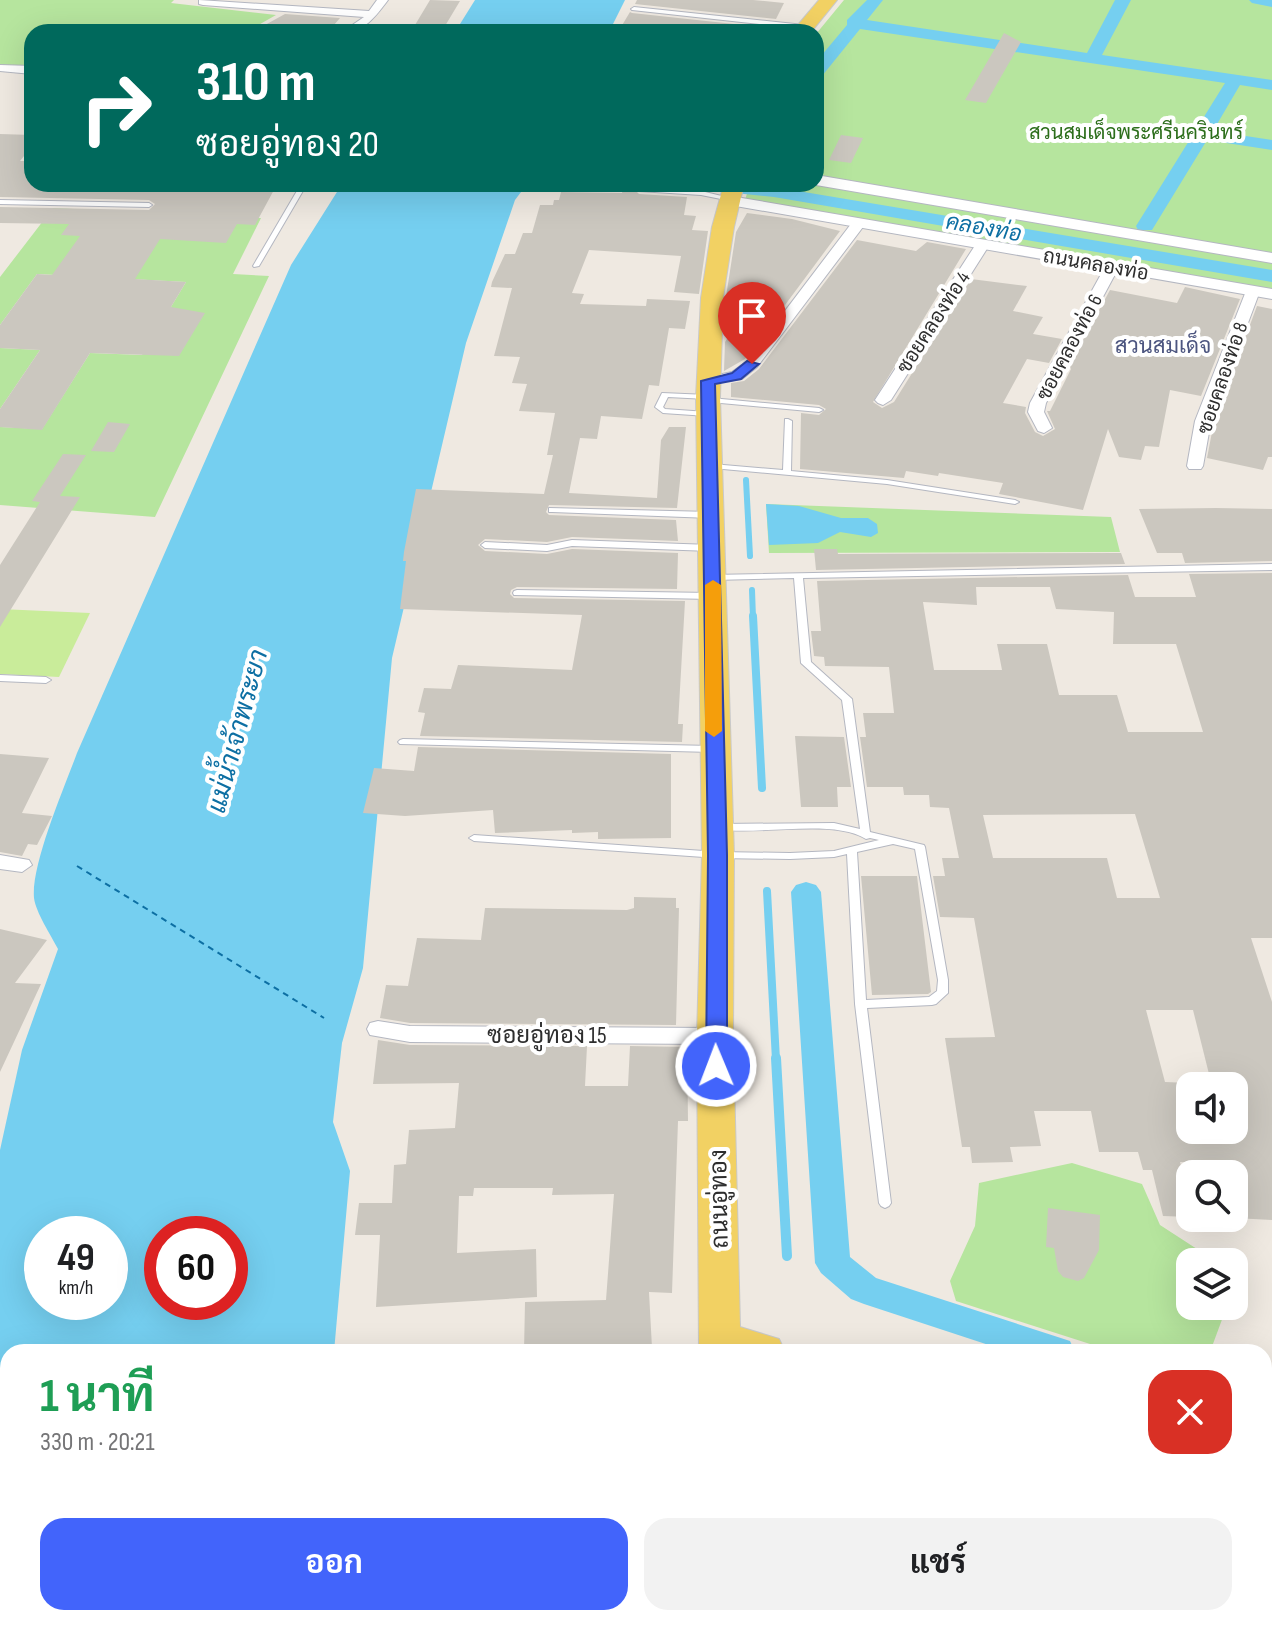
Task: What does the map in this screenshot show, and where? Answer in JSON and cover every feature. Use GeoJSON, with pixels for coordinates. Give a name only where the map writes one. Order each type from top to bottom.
{"type":"FeatureCollection","features":[{"type":"Feature","properties":{"kind":"main road"},"geometry":{"type":"LineString","coordinates":[[807,24],[828,0]]}},
{"type":"Feature","properties":{"kind":"main road","name":"ถนนอู่ทอง"},"geometry":{"type":"LineString","coordinates":[[721,1344],[715,1036],[717,841],[708,398],[712,298],[732,195]]}},
{"type":"Feature","properties":{"kind":"street"},"geometry":{"type":"LineString","coordinates":[[358,24],[383,0]]}},
{"type":"Feature","properties":{"kind":"street"},"geometry":{"type":"LineString","coordinates":[[203,2],[371,14]]}},
{"type":"Feature","properties":{"kind":"street"},"geometry":{"type":"LineString","coordinates":[[0,68],[24,70]]}},
{"type":"Feature","properties":{"kind":"street","name":"ถนนคลองท่อ"},"geometry":{"type":"LineString","coordinates":[[824,181],[1272,258]]}},
{"type":"Feature","properties":{"kind":"street","name":"ถนนคลองท่อ"},"geometry":{"type":"LineString","coordinates":[[732,195],[859,223],[1272,294]]}},
{"type":"Feature","properties":{"kind":"street"},"geometry":{"type":"LineString","coordinates":[[708,398],[752,364],[859,223]]}},
{"type":"Feature","properties":{"kind":"street","name":"ซอยคลองท่อ 4"},"geometry":{"type":"LineString","coordinates":[[883,400],[983,244]]}},
{"type":"Feature","properties":{"kind":"street","name":"ซอยคลองท่อ 6"},"geometry":{"type":"LineString","coordinates":[[1044,428],[1036,412],[1038,403],[1112,267]]}},
{"type":"Feature","properties":{"kind":"street","name":"ซอยคลองท่อ 8"},"geometry":{"type":"LineString","coordinates":[[1195,466],[1203,421],[1253,291]]}},
{"type":"Feature","properties":{"kind":"street"},"geometry":{"type":"LineString","coordinates":[[0,862],[22,865]]}},
{"type":"Feature","properties":{"kind":"street","name":"ซอยอู่ทอง 15"},"geometry":{"type":"LineString","coordinates":[[378,1029],[410,1034],[715,1036]]}},
{"type":"Feature","properties":{"kind":"lane"},"geometry":{"type":"LineString","coordinates":[[634,9],[754,24]]}},
{"type":"Feature","properties":{"kind":"lane"},"geometry":{"type":"LineString","coordinates":[[256,266],[299,192]]}},
{"type":"Feature","properties":{"kind":"lane"},"geometry":{"type":"LineString","coordinates":[[681,192],[732,195]]}},
{"type":"Feature","properties":{"kind":"lane"},"geometry":{"type":"LineString","coordinates":[[0,202],[149,205]]}},
{"type":"Feature","properties":{"kind":"lane"},"geometry":{"type":"LineString","coordinates":[[708,398],[663,411],[659,407],[665,395],[708,398],[819,410]]}},
{"type":"Feature","properties":{"kind":"lane"},"geometry":{"type":"LineString","coordinates":[[787,472],[788,421]]}},
{"type":"Feature","properties":{"kind":"lane"},"geometry":{"type":"LineString","coordinates":[[711,466],[887,482],[1015,502]]}},
{"type":"Feature","properties":{"kind":"lane"},"geometry":{"type":"LineString","coordinates":[[552,510],[713,559]]}},
{"type":"Feature","properties":{"kind":"lane"},"geometry":{"type":"LineString","coordinates":[[485,545],[547,548],[572,543],[713,559],[798,576],[1272,567]]}},
{"type":"Feature","properties":{"kind":"lane"},"geometry":{"type":"LineString","coordinates":[[517,593],[713,559]]}},
{"type":"Feature","properties":{"kind":"lane"},"geometry":{"type":"LineString","coordinates":[[798,576],[806,663],[847,699],[868,846]]}},
{"type":"Feature","properties":{"kind":"lane"},"geometry":{"type":"LineString","coordinates":[[0,678],[46,680]]}},
{"type":"Feature","properties":{"kind":"lane"},"geometry":{"type":"LineString","coordinates":[[403,742],[714,749]]}},
{"type":"Feature","properties":{"kind":"lane"},"geometry":{"type":"LineString","coordinates":[[474,838],[717,841],[834,826],[920,847],[941,966],[942,993],[932,1001],[861,1004]]}},
{"type":"Feature","properties":{"kind":"lane"},"geometry":{"type":"LineString","coordinates":[[717,841],[790,856],[834,854],[892,841]]}},
{"type":"Feature","properties":{"kind":"lane"},"geometry":{"type":"LineString","coordinates":[[852,850],[861,1004],[885,1203]]}},
{"type":"Feature","properties":{"kind":"green space"},"geometry":{"type":"Polygon","coordinates":[[[0,0],[174,0],[171,3],[276,15],[260,24],[24,24],[24,68],[0,67],[0,0]]]}},
{"type":"Feature","properties":{"kind":"green space","name":"สวนสมเด็จพระศรีนครินทร์"},"geometry":{"type":"Polygon","coordinates":[[[844,0],[1272,0],[1272,290],[745,200],[748,192],[824,192],[824,24],[844,0]]]}},
{"type":"Feature","properties":{"kind":"green space"},"geometry":{"type":"Polygon","coordinates":[[[53,208],[261,218],[233,274],[269,276],[155,517],[0,505],[0,427],[42,429],[90,353],[142,355],[186,282],[37,274],[0,325],[0,277],[53,208]]]}},
{"type":"Feature","properties":{"kind":"green space"},"geometry":{"type":"Polygon","coordinates":[[[0,348],[40,350],[0,409],[0,348]]]}},
{"type":"Feature","properties":{"kind":"green space"},"geometry":{"type":"Polygon","coordinates":[[[766,504],[1111,517],[1120,552],[769,553],[766,504]]]}},
{"type":"Feature","properties":{"kind":"green space"},"geometry":{"type":"Polygon","coordinates":[[[0,609],[90,613],[59,677],[0,674],[0,609]]]}},
{"type":"Feature","properties":{"kind":"green space"},"geometry":{"type":"Polygon","coordinates":[[[1072,1163],[1142,1184],[1160,1225],[1195,1248],[1176,1248],[1176,1320],[1222,1320],[1213,1344],[1090,1344],[956,1301],[950,1281],[975,1226],[979,1183],[1072,1163]]]}},
{"type":"Feature","properties":{"kind":"water"},"geometry":{"type":"Polygon","coordinates":[[[475,0],[625,0],[613,24],[460,24],[475,0]]]}},
{"type":"Feature","properties":{"kind":"water","name":"แม่น้ำเจ้าพระยา"},"geometry":{"type":"Polygon","coordinates":[[[337,192],[521,192],[515,200],[466,343],[392,658],[363,968],[342,1043],[333,1122],[350,1171],[335,1344],[0,1344],[0,1150],[22,1050],[58,949],[34,898],[34,883],[50,825],[77,753],[291,265],[337,192]]]}},
{"type":"Feature","properties":{"kind":"water"},"geometry":{"type":"Polygon","coordinates":[[[766,504],[799,506],[841,518],[868,518],[877,524],[878,533],[871,537],[840,532],[818,543],[769,545],[766,504]]]}},
{"type":"Feature","properties":{"kind":"building"},"geometry":{"type":"Polygon","coordinates":[[[430,0],[460,1],[446,24],[416,24],[430,0]]]}},
{"type":"Feature","properties":{"kind":"building"},"geometry":{"type":"Polygon","coordinates":[[[637,0],[784,3],[776,19],[635,4],[637,0]]]}},
{"type":"Feature","properties":{"kind":"building"},"geometry":{"type":"Polygon","coordinates":[[[630,12],[733,24],[623,24],[630,12]]]}},
{"type":"Feature","properties":{"kind":"building"},"geometry":{"type":"Polygon","coordinates":[[[285,14],[340,18],[335,24],[267,24],[285,14]]]}},
{"type":"Feature","properties":{"kind":"building"},"geometry":{"type":"Polygon","coordinates":[[[1004,33],[1021,42],[986,103],[965,100],[1004,33]]]}},
{"type":"Feature","properties":{"kind":"building"},"geometry":{"type":"Polygon","coordinates":[[[0,134],[24,135],[24,156],[20,161],[24,161],[24,192],[273,192],[255,225],[237,224],[226,243],[160,239],[135,279],[186,282],[171,307],[205,313],[179,356],[90,353],[42,430],[0,427],[0,409],[40,350],[0,348],[0,325],[37,274],[52,275],[80,236],[61,235],[69,224],[0,223],[0,207],[149,210],[155,204],[149,200],[0,197],[0,134]]]}},
{"type":"Feature","properties":{"kind":"building"},"geometry":{"type":"Polygon","coordinates":[[[841,135],[863,138],[851,163],[829,160],[841,135]]]}},
{"type":"Feature","properties":{"kind":"building"},"geometry":{"type":"Polygon","coordinates":[[[561,192],[687,197],[684,215],[696,216],[692,230],[708,231],[699,294],[674,292],[681,256],[589,250],[572,293],[584,294],[580,304],[646,306],[647,299],[690,301],[685,329],[669,328],[659,386],[649,385],[642,419],[601,416],[597,439],[580,438],[569,493],[657,498],[661,440],[669,427],[686,427],[677,508],[549,505],[546,512],[549,515],[676,520],[678,541],[572,537],[547,542],[485,539],[478,545],[485,551],[547,554],[572,549],[678,553],[677,589],[517,587],[510,594],[514,598],[685,601],[678,724],[683,724],[682,742],[420,736],[425,713],[418,712],[424,688],[451,689],[458,665],[572,670],[582,615],[400,609],[406,561],[403,561],[416,489],[544,494],[553,455],[547,455],[555,413],[519,411],[527,384],[512,383],[520,357],[494,356],[512,288],[491,287],[492,282],[505,254],[515,254],[523,233],[532,233],[540,205],[553,205],[554,200],[559,200],[561,192]]]}},
{"type":"Feature","properties":{"kind":"building"},"geometry":{"type":"Polygon","coordinates":[[[747,213],[792,219],[840,231],[745,359],[724,371],[725,342],[732,331],[725,331],[734,297],[726,297],[736,232],[747,213]]]}},
{"type":"Feature","properties":{"kind":"building"},"geometry":{"type":"Polygon","coordinates":[[[857,240],[916,251],[927,242],[966,249],[873,402],[882,408],[894,402],[971,279],[1027,286],[1013,311],[1043,317],[1033,334],[1062,339],[1049,363],[1027,359],[1003,403],[1026,407],[1025,413],[1035,432],[1043,436],[1055,429],[1047,411],[1050,411],[1071,369],[1069,366],[1110,290],[1177,303],[1185,287],[1240,299],[1201,396],[1170,390],[1159,447],[1145,446],[1141,460],[1119,457],[1108,429],[1083,510],[999,494],[1003,483],[939,473],[938,476],[906,471],[904,478],[800,469],[801,413],[819,415],[826,409],[819,405],[731,397],[731,383],[744,381],[759,369],[857,240]]]}},
{"type":"Feature","properties":{"kind":"building"},"geometry":{"type":"Polygon","coordinates":[[[1257,306],[1272,309],[1272,457],[1268,457],[1263,470],[1207,458],[1212,432],[1225,401],[1222,400],[1257,306]]]}},
{"type":"Feature","properties":{"kind":"building"},"geometry":{"type":"Polygon","coordinates":[[[108,422],[130,424],[114,452],[91,451],[108,422]]]}},
{"type":"Feature","properties":{"kind":"building"},"geometry":{"type":"Polygon","coordinates":[[[63,454],[86,455],[60,496],[80,497],[0,627],[0,565],[40,502],[32,501],[63,454]]]}},
{"type":"Feature","properties":{"kind":"building"},"geometry":{"type":"Polygon","coordinates":[[[1139,509],[1272,509],[1272,561],[1185,563],[1182,553],[1157,553],[1139,509]]]}},
{"type":"Feature","properties":{"kind":"building"},"geometry":{"type":"Polygon","coordinates":[[[814,549],[837,549],[838,554],[1121,553],[1125,564],[816,570],[814,549]]]}},
{"type":"Feature","properties":{"kind":"building"},"geometry":{"type":"Polygon","coordinates":[[[1272,573],[1272,938],[1251,938],[1272,1002],[1272,1220],[1248,1219],[1248,1160],[1176,1160],[1176,1216],[1163,1216],[1152,1170],[1143,1170],[1138,1152],[1099,1152],[1091,1111],[1034,1111],[1041,1146],[1010,1147],[1013,1162],[972,1163],[970,1147],[962,1147],[945,1038],[995,1037],[974,918],[940,917],[933,876],[945,876],[942,858],[959,858],[949,808],[930,807],[929,795],[904,795],[903,787],[867,787],[860,737],[866,737],[863,713],[894,713],[889,667],[825,666],[824,657],[814,656],[811,631],[821,631],[817,581],[1128,575],[1135,597],[1196,597],[1189,574],[1272,573]],[[976,587],[977,605],[923,602],[934,670],[1002,670],[997,644],[1047,644],[1059,695],[1117,695],[1128,732],[1203,732],[1176,644],[1113,644],[1114,612],[1056,609],[1050,587],[976,587]],[[1135,814],[983,815],[993,858],[1107,858],[1117,898],[1160,898],[1135,814]]]}},
{"type":"Feature","properties":{"kind":"building"},"geometry":{"type":"Polygon","coordinates":[[[795,736],[844,737],[851,787],[837,787],[838,807],[801,807],[795,736]]]}},
{"type":"Feature","properties":{"kind":"building"},"geometry":{"type":"Polygon","coordinates":[[[418,747],[671,754],[671,838],[598,839],[598,832],[572,833],[572,830],[495,833],[493,810],[405,816],[363,813],[374,768],[414,771],[418,747]]]}},
{"type":"Feature","properties":{"kind":"building"},"geometry":{"type":"Polygon","coordinates":[[[0,754],[49,758],[22,813],[52,816],[37,845],[28,844],[22,856],[0,852],[0,754]]]}},
{"type":"Feature","properties":{"kind":"building"},"geometry":{"type":"Polygon","coordinates":[[[861,876],[917,876],[931,992],[928,994],[872,995],[861,876]]]}},
{"type":"Feature","properties":{"kind":"building"},"geometry":{"type":"Polygon","coordinates":[[[634,897],[676,898],[676,908],[679,908],[676,1025],[410,1023],[380,1018],[386,985],[408,986],[417,938],[481,940],[485,908],[627,910],[634,908],[634,897]]]}},
{"type":"Feature","properties":{"kind":"building"},"geometry":{"type":"Polygon","coordinates":[[[0,929],[47,940],[15,983],[41,984],[0,1072],[0,929]]]}},
{"type":"Feature","properties":{"kind":"building"},"geometry":{"type":"Polygon","coordinates":[[[378,1040],[410,1045],[587,1046],[585,1086],[628,1086],[630,1046],[687,1047],[688,1121],[678,1121],[672,1293],[649,1292],[652,1344],[524,1344],[525,1302],[606,1300],[614,1194],[552,1195],[553,1188],[474,1188],[473,1196],[459,1196],[457,1253],[536,1249],[537,1297],[376,1307],[380,1235],[355,1235],[359,1203],[392,1203],[394,1165],[406,1164],[409,1130],[455,1128],[459,1083],[373,1084],[378,1040]]]}},
{"type":"Feature","properties":{"kind":"building"},"geometry":{"type":"Polygon","coordinates":[[[1048,1208],[1100,1215],[1099,1250],[1084,1278],[1078,1281],[1063,1277],[1058,1271],[1054,1248],[1046,1247],[1048,1208]]]}},
{"type":"Feature","properties":{"kind":"waterway"},"geometry":{"type":"LineString","coordinates":[[856,23],[875,0]]}},
{"type":"Feature","properties":{"kind":"waterway"},"geometry":{"type":"LineString","coordinates":[[1092,58],[1123,0]]}},
{"type":"Feature","properties":{"kind":"waterway"},"geometry":{"type":"LineString","coordinates":[[1257,0],[1272,2]]}},
{"type":"Feature","properties":{"kind":"waterway"},"geometry":{"type":"LineString","coordinates":[[824,63],[856,23]]}},
{"type":"Feature","properties":{"kind":"waterway"},"geometry":{"type":"LineString","coordinates":[[856,23],[1236,80]]}},
{"type":"Feature","properties":{"kind":"waterway"},"geometry":{"type":"LineString","coordinates":[[1202,134],[1236,80]]}},
{"type":"Feature","properties":{"kind":"waterway"},"geometry":{"type":"LineString","coordinates":[[1236,80],[1272,85]]}},
{"type":"Feature","properties":{"kind":"waterway"},"geometry":{"type":"LineString","coordinates":[[1145,226],[1202,134]]}},
{"type":"Feature","properties":{"kind":"waterway"},"geometry":{"type":"LineString","coordinates":[[1202,134],[1272,145]]}},
{"type":"Feature","properties":{"kind":"waterway","name":"คลองท่อ"},"geometry":{"type":"LineString","coordinates":[[774,192],[1272,276]]}},
{"type":"Feature","properties":{"kind":"waterway"},"geometry":{"type":"LineString","coordinates":[[746,480],[750,556]]}},
{"type":"Feature","properties":{"kind":"waterway"},"geometry":{"type":"LineString","coordinates":[[752,590],[753,618]]}},
{"type":"Feature","properties":{"kind":"waterway"},"geometry":{"type":"LineString","coordinates":[[753,616],[762,788]]}},
{"type":"Feature","properties":{"kind":"waterway"},"geometry":{"type":"LineString","coordinates":[[767,891],[776,1060]]}},
{"type":"Feature","properties":{"kind":"waterway"},"geometry":{"type":"LineString","coordinates":[[806,892],[833,1263],[864,1289],[1032,1344]]}},
{"type":"Feature","properties":{"kind":"waterway"},"geometry":{"type":"LineString","coordinates":[[776,1058],[787,1256]]}},
{"type":"Feature","properties":{"kind":"ferry route"},"geometry":{"type":"LineString","coordinates":[[77,866],[324,1018]]}},
{"type":"Feature","properties":{"kind":"slow traffic"},"geometry":{"type":"LineString","coordinates":[[713,585],[714,731]]}},
{"type":"Feature","properties":{"kind":"district","name":"สวนสมเด็จ"},"geometry":{"type":"Point","coordinates":[1163,345]}},
{"type":"Feature","properties":{"kind":"route"},"geometry":{"type":"LineString","coordinates":[[716,1066],[718,855],[708,381],[737,376],[752,364]]}}]}
